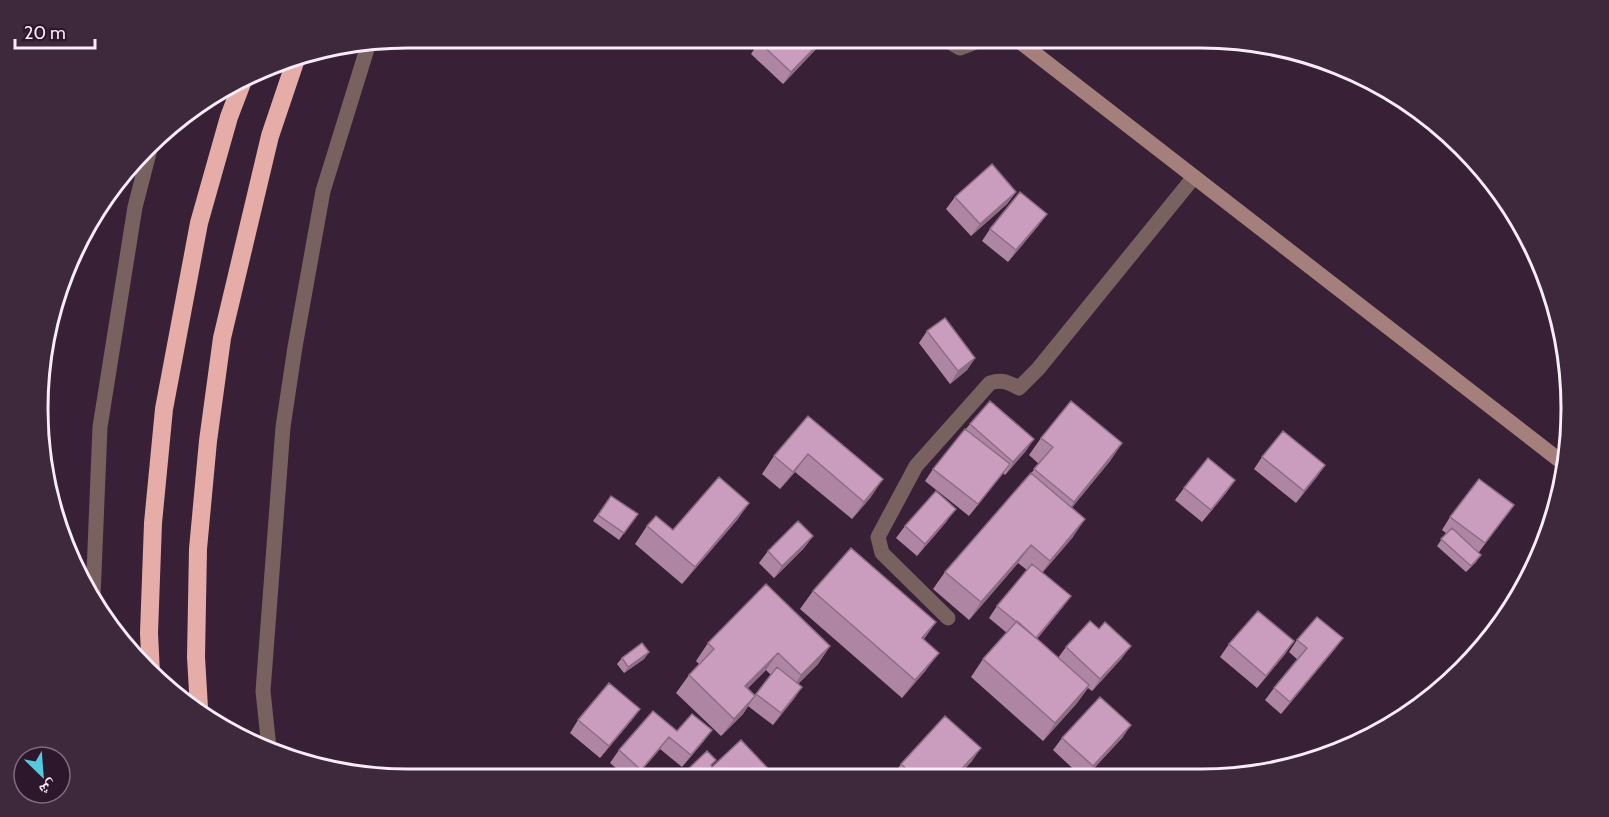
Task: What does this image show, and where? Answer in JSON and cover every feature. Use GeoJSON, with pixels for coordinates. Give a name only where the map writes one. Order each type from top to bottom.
{"type":"FeatureCollection","features":[{"type":"Feature","properties":{"kind":"highway"},"geometry":{"type":"LineString","coordinates":[[199,702],[196,657],[198,549],[208,441],[222,338],[270,136],[293,67]]}},
{"type":"Feature","properties":{"kind":"highway"},"geometry":{"type":"LineString","coordinates":[[150,659],[149,633],[153,523],[164,409],[199,223],[240,90]]}},
{"type":"Feature","properties":{"kind":"main road"},"geometry":{"type":"LineString","coordinates":[[1028,48],[1558,459]]}},
{"type":"Feature","properties":{"kind":"street"},"geometry":{"type":"LineString","coordinates":[[268,741],[263,691],[284,427],[295,347],[323,191],[367,51]]}},
{"type":"Feature","properties":{"kind":"street"},"geometry":{"type":"LineString","coordinates":[[94,584],[100,427],[135,207],[147,161]]}},
{"type":"Feature","properties":{"kind":"street"},"geometry":{"type":"LineString","coordinates":[[948,618],[882,553],[878,537],[916,466],[990,383],[998,380],[1006,381],[1019,388],[1038,369],[1194,177]]}},
{"type":"Feature","properties":{"kind":"building"},"geometry":{"type":"Polygon","coordinates":[[[765,48],[814,48],[791,72],[765,48]]]}},
{"type":"Feature","properties":{"kind":"building"},"geometry":{"type":"Polygon","coordinates":[[[992,164],[1016,192],[980,224],[955,197],[992,164]]]}},
{"type":"Feature","properties":{"kind":"building"},"geometry":{"type":"Polygon","coordinates":[[[1020,192],[1047,214],[1016,250],[990,229],[1020,192]]]}},
{"type":"Feature","properties":{"kind":"building"},"geometry":{"type":"Polygon","coordinates":[[[945,318],[975,358],[958,371],[927,331],[945,318]]]}},
{"type":"Feature","properties":{"kind":"building"},"geometry":{"type":"Polygon","coordinates":[[[990,401],[1034,439],[1013,462],[970,424],[990,401]]]}},
{"type":"Feature","properties":{"kind":"building"},"geometry":{"type":"Polygon","coordinates":[[[1071,401],[1122,443],[1074,502],[1034,469],[1053,447],[1041,438],[1071,401]]]}},
{"type":"Feature","properties":{"kind":"building"},"geometry":{"type":"Polygon","coordinates":[[[808,416],[883,479],[864,502],[808,454],[793,472],[774,456],[808,416]]]}},
{"type":"Feature","properties":{"kind":"building"},"geometry":{"type":"Polygon","coordinates":[[[965,429],[1010,464],[978,504],[933,469],[965,429]]]}},
{"type":"Feature","properties":{"kind":"building"},"geometry":{"type":"Polygon","coordinates":[[[1283,431],[1325,465],[1304,491],[1262,457],[1283,431]]]}},
{"type":"Feature","properties":{"kind":"building"},"geometry":{"type":"Polygon","coordinates":[[[1208,458],[1235,480],[1211,510],[1184,488],[1208,458]]]}},
{"type":"Feature","properties":{"kind":"building"},"geometry":{"type":"Polygon","coordinates":[[[1031,473],[1085,519],[1050,561],[1031,545],[981,602],[945,572],[1031,473]]]}},
{"type":"Feature","properties":{"kind":"building"},"geometry":{"type":"Polygon","coordinates":[[[719,477],[749,503],[695,567],[647,526],[656,516],[673,530],[719,477]]]}},
{"type":"Feature","properties":{"kind":"building"},"geometry":{"type":"Polygon","coordinates":[[[1479,479],[1514,505],[1485,543],[1450,517],[1479,479]]]}},
{"type":"Feature","properties":{"kind":"building"},"geometry":{"type":"Polygon","coordinates":[[[936,491],[956,509],[925,544],[905,526],[936,491]]]}},
{"type":"Feature","properties":{"kind":"building"},"geometry":{"type":"Polygon","coordinates":[[[611,496],[638,514],[624,533],[598,515],[611,496]]]}},
{"type":"Feature","properties":{"kind":"building"},"geometry":{"type":"Polygon","coordinates":[[[798,521],[813,536],[782,566],[768,551],[798,521]]]}},
{"type":"Feature","properties":{"kind":"building"},"geometry":{"type":"Polygon","coordinates":[[[1452,528],[1481,555],[1471,566],[1441,539],[1452,528]]]}},
{"type":"Feature","properties":{"kind":"building"},"geometry":{"type":"Polygon","coordinates":[[[851,548],[936,622],[922,638],[939,653],[915,680],[813,591],[851,548]]]}},
{"type":"Feature","properties":{"kind":"building"},"geometry":{"type":"Polygon","coordinates":[[[1032,564],[1071,596],[1036,638],[997,606],[1032,564]]]}},
{"type":"Feature","properties":{"kind":"building"},"geometry":{"type":"Polygon","coordinates":[[[766,584],[830,646],[801,675],[778,653],[745,686],[755,696],[734,719],[689,675],[714,649],[708,643],[766,584]]]}},
{"type":"Feature","properties":{"kind":"building"},"geometry":{"type":"Polygon","coordinates":[[[1258,611],[1294,641],[1266,676],[1229,644],[1258,611]]]}},
{"type":"Feature","properties":{"kind":"building"},"geometry":{"type":"Polygon","coordinates":[[[1317,617],[1343,638],[1290,702],[1274,688],[1307,648],[1297,640],[1317,617]]]}},
{"type":"Feature","properties":{"kind":"building"},"geometry":{"type":"Polygon","coordinates":[[[1017,621],[1089,685],[1055,723],[983,659],[1017,621]]]}},
{"type":"Feature","properties":{"kind":"building"},"geometry":{"type":"Polygon","coordinates":[[[1090,621],[1099,629],[1105,622],[1131,646],[1100,679],[1066,647],[1090,621]]]}},
{"type":"Feature","properties":{"kind":"building"},"geometry":{"type":"Polygon","coordinates":[[[642,643],[649,652],[628,667],[622,658],[642,643]]]}},
{"type":"Feature","properties":{"kind":"building"},"geometry":{"type":"Polygon","coordinates":[[[777,667],[802,687],[781,713],[756,694],[777,667]]]}},
{"type":"Feature","properties":{"kind":"building"},"geometry":{"type":"Polygon","coordinates":[[[609,683],[640,709],[609,746],[578,720],[609,683]]]}},
{"type":"Feature","properties":{"kind":"building"},"geometry":{"type":"Polygon","coordinates":[[[1100,697],[1131,725],[1093,766],[1062,738],[1100,697]]]}},
{"type":"Feature","properties":{"kind":"building"},"geometry":{"type":"Polygon","coordinates":[[[653,711],[677,731],[692,714],[712,730],[691,755],[669,737],[642,769],[619,750],[653,711]]]}},
{"type":"Feature","properties":{"kind":"building"},"geometry":{"type":"Polygon","coordinates":[[[945,716],[981,748],[961,769],[907,769],[901,764],[945,716]]]}},
{"type":"Feature","properties":{"kind":"building"},"geometry":{"type":"Polygon","coordinates":[[[741,740],[768,769],[688,769],[707,751],[716,760],[711,765],[712,767],[741,740]]]}}]}
